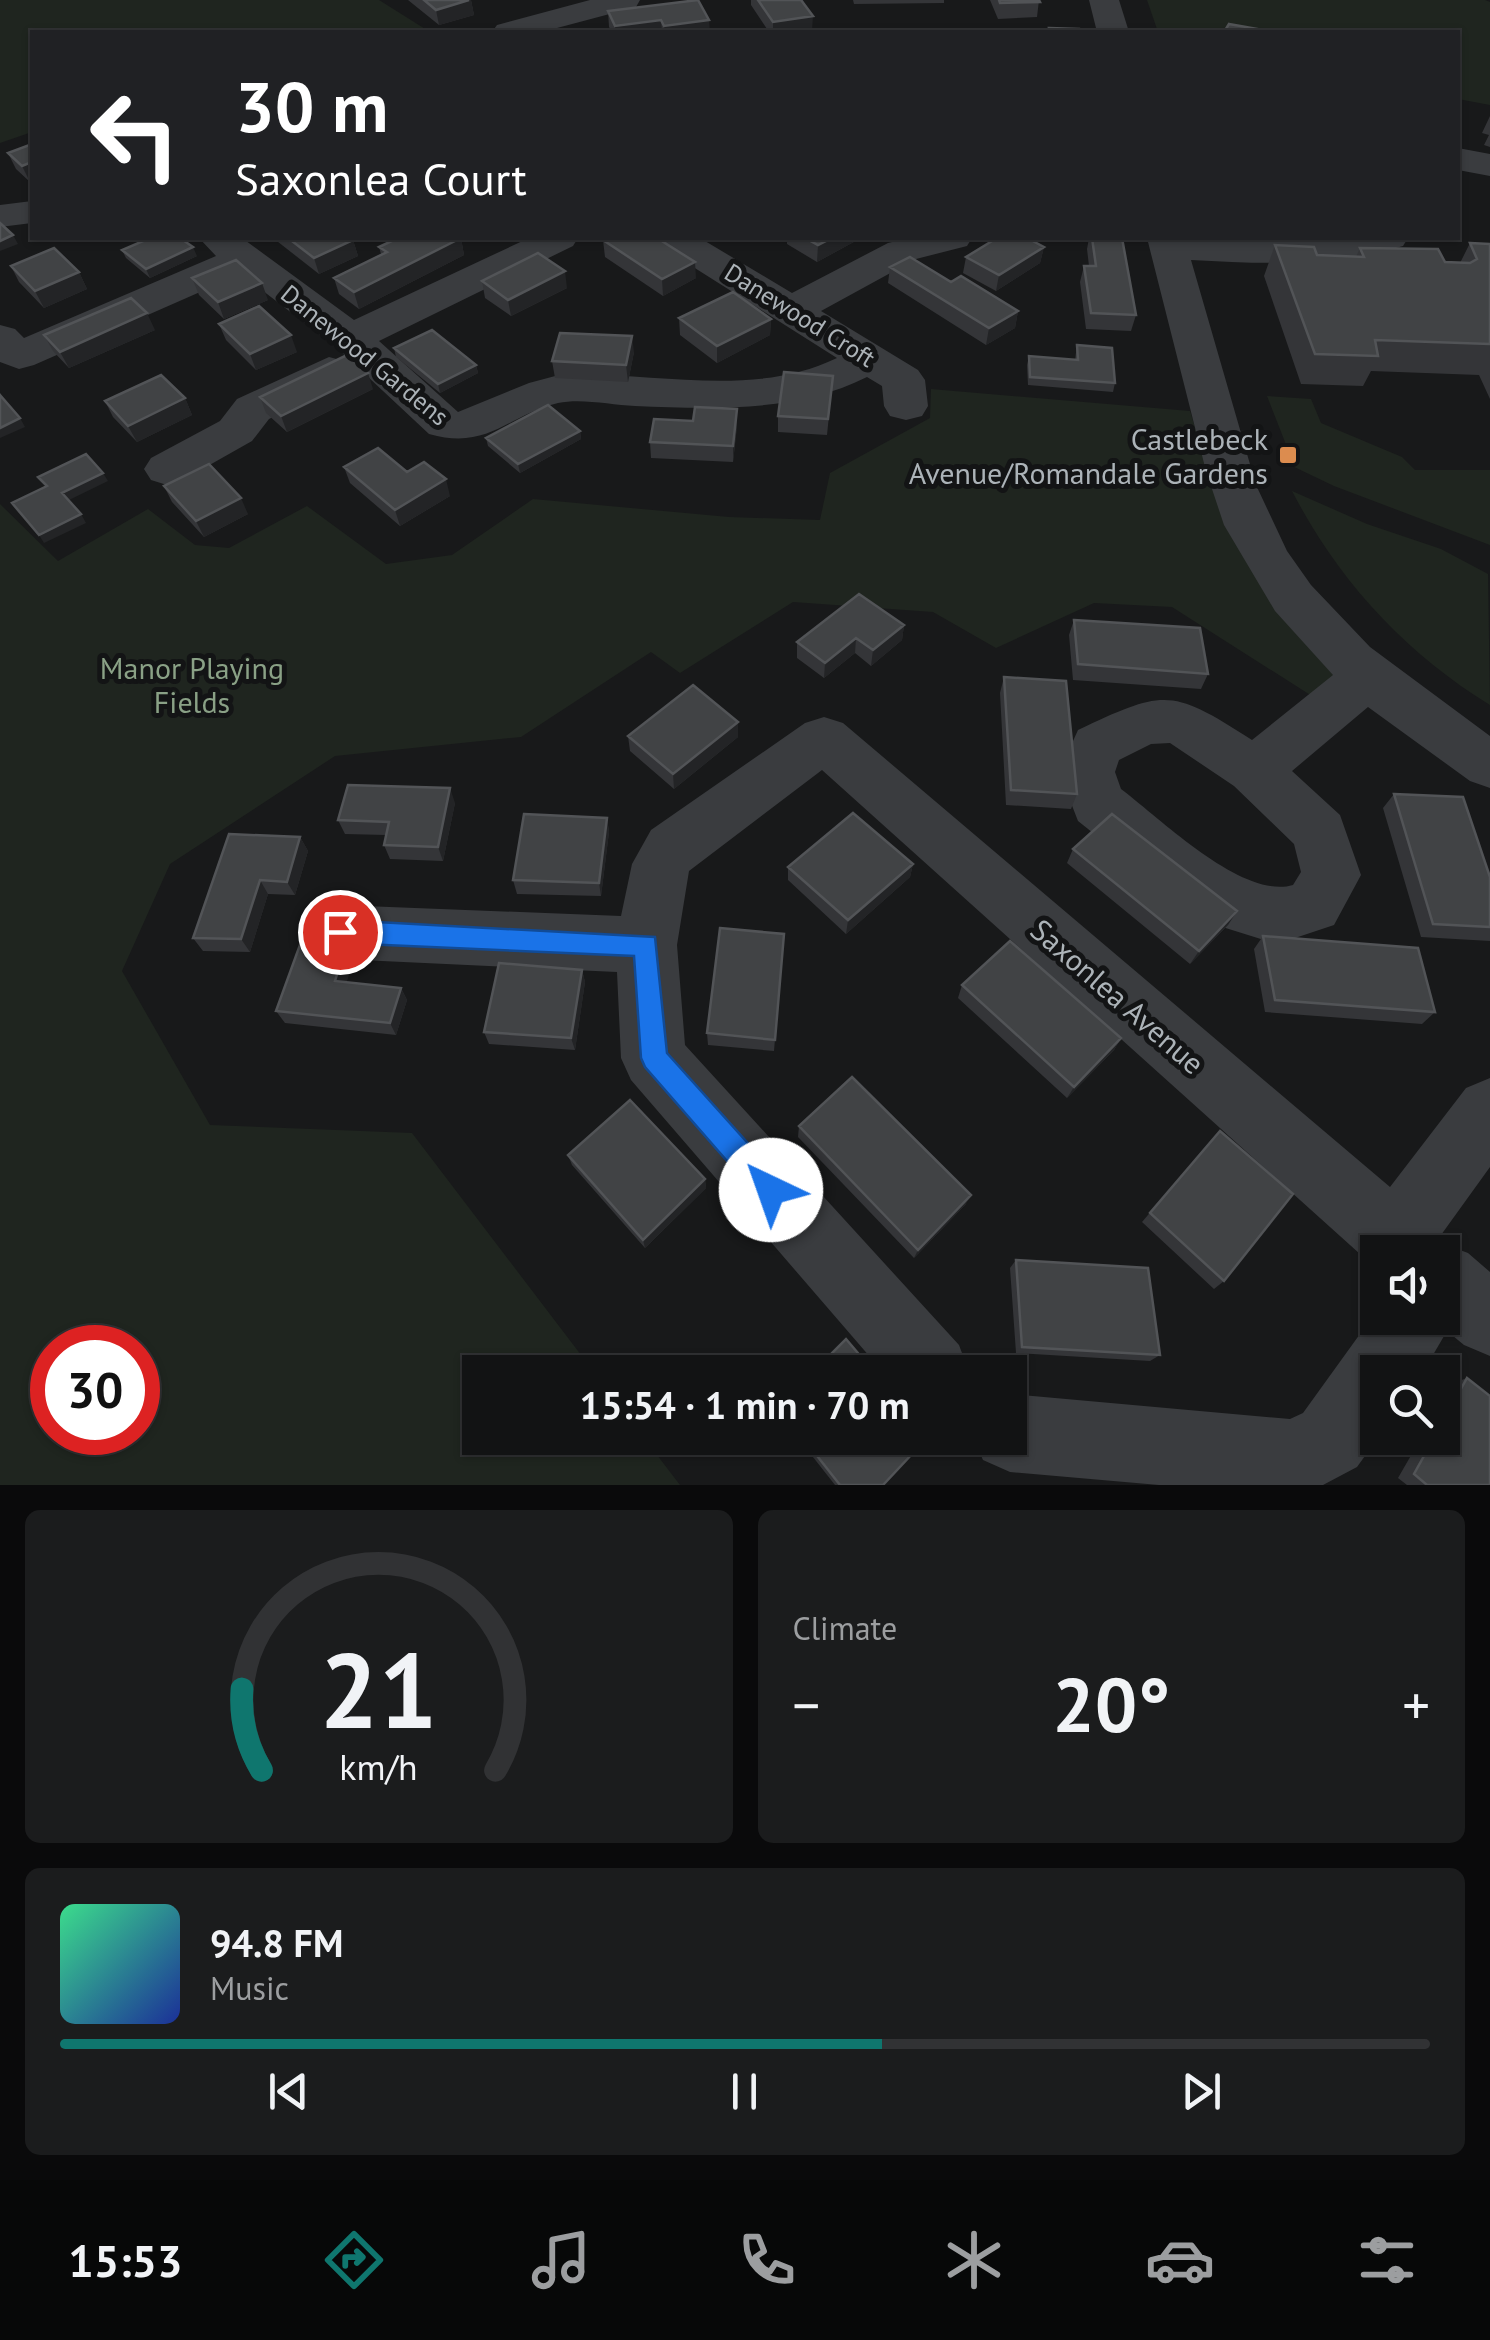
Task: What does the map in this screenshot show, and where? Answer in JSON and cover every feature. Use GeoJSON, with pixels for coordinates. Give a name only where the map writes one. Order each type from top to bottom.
{"type":"FeatureCollection","features":[{"type":"Feature","properties":{"kind":"street"},"geometry":{"type":"LineString","coordinates":[[511,14],[543,22],[625,0]]}},
{"type":"Feature","properties":{"kind":"street"},"geometry":{"type":"LineString","coordinates":[[1104,0],[1112,30]]}},
{"type":"Feature","properties":{"kind":"street"},"geometry":{"type":"LineString","coordinates":[[1460,159],[1490,165]]}},
{"type":"Feature","properties":{"kind":"street"},"geometry":{"type":"LineString","coordinates":[[0,216],[30,212]]}},
{"type":"Feature","properties":{"kind":"street"},"geometry":{"type":"LineString","coordinates":[[167,469],[236,431],[253,409],[359,345],[555,240]]}},
{"type":"Feature","properties":{"kind":"street","name":"Danewood Croft"},"geometry":{"type":"LineString","coordinates":[[677,240],[904,380],[906,406]]}},
{"type":"Feature","properties":{"kind":"street"},"geometry":{"type":"LineString","coordinates":[[792,310],[902,251],[945,240]]}},
{"type":"Feature","properties":{"kind":"street"},"geometry":{"type":"LineString","coordinates":[[1379,240],[1287,251],[1168,242],[1235,491],[1249,526],[1292,595],[1369,676],[1410,711],[1490,766]]}},
{"type":"Feature","properties":{"kind":"street"},"geometry":{"type":"LineString","coordinates":[[0,338],[19,356],[231,248]]}},
{"type":"Feature","properties":{"kind":"street","name":"Danewood Gardens"},"geometry":{"type":"LineString","coordinates":[[231,248],[359,345],[445,424],[456,429],[475,425],[536,393],[564,388],[713,396],[760,392],[822,381],[870,358]]}},
{"type":"Feature","properties":{"kind":"street"},"geometry":{"type":"LineString","coordinates":[[1254,770],[1369,676]]}},
{"type":"Feature","properties":{"kind":"street","name":"Saxonlea Avenue"},"geometry":{"type":"LineString","coordinates":[[646,945],[661,864],[672,848],[824,739],[1392,1235]]}},
{"type":"Feature","properties":{"kind":"street"},"geometry":{"type":"LineString","coordinates":[[340,932],[646,945],[654,1058],[917,1355]]}},
{"type":"Feature","properties":{"kind":"street"},"geometry":{"type":"LineString","coordinates":[[1440,1235],[1490,1111]]}},
{"type":"Feature","properties":{"kind":"street","name":"Saxonlea Avenue"},"geometry":{"type":"LineString","coordinates":[[1460,1294],[1490,1319]]}},
{"type":"Feature","properties":{"kind":"street"},"geometry":{"type":"LineString","coordinates":[[1027,1434],[1294,1458],[1330,1440],[1404,1335]]}},
{"type":"Feature","properties":{"kind":"green space"},"geometry":{"type":"Polygon","coordinates":[[[0,0],[379,0],[427,30],[30,30],[30,133],[0,143],[0,0]]]}},
{"type":"Feature","properties":{"kind":"green space"},"geometry":{"type":"Polygon","coordinates":[[[1147,0],[1485,0],[1490,2],[1490,105],[1460,99],[1460,30],[1157,30],[1147,0]]]}},
{"type":"Feature","properties":{"kind":"green space","name":"Manor Playing Fields"},"geometry":{"type":"Polygon","coordinates":[[[931,389],[1190,411],[1213,484],[1354,681],[1326,705],[1172,607],[1094,603],[996,648],[933,612],[793,602],[680,673],[651,652],[521,737],[335,756],[170,864],[122,971],[210,1125],[412,1133],[581,1355],[462,1355],[462,1455],[657,1455],[680,1485],[0,1485],[0,504],[58,561],[148,509],[195,545],[229,548],[307,506],[386,564],[452,555],[533,499],[729,517],[820,520],[830,473],[930,418],[931,389]]]}},
{"type":"Feature","properties":{"kind":"green space"},"geometry":{"type":"Polygon","coordinates":[[[1267,396],[1311,399],[1321,423],[1402,457],[1415,470],[1490,470],[1490,545],[1334,486],[1288,464],[1285,442],[1267,396]]]}},
{"type":"Feature","properties":{"kind":"green space"},"geometry":{"type":"Polygon","coordinates":[[[1292,491],[1367,524],[1441,549],[1488,574],[1490,705],[1429,662],[1376,612],[1330,555],[1292,491]]]}},
{"type":"Feature","properties":{"kind":"building"},"geometry":{"type":"Polygon","coordinates":[[[424,0],[469,0],[436,10],[424,0]]]}},
{"type":"Feature","properties":{"kind":"building"},"geometry":{"type":"Polygon","coordinates":[[[698,0],[709,20],[664,26],[661,20],[615,26],[608,11],[698,0]]]}},
{"type":"Feature","properties":{"kind":"building"},"geometry":{"type":"Polygon","coordinates":[[[758,0],[801,0],[813,16],[773,22],[758,0]]]}},
{"type":"Feature","properties":{"kind":"building"},"geometry":{"type":"Polygon","coordinates":[[[999,0],[1039,0],[1040,2],[1000,3],[999,0]]]}},
{"type":"Feature","properties":{"kind":"building"},"geometry":{"type":"Polygon","coordinates":[[[1229,24],[1263,30],[1225,30],[1229,24]]]}},
{"type":"Feature","properties":{"kind":"building"},"geometry":{"type":"Polygon","coordinates":[[[30,145],[30,163],[22,166],[8,153],[30,145]]]}},
{"type":"Feature","properties":{"kind":"building"},"geometry":{"type":"Polygon","coordinates":[[[0,223],[13,235],[0,241],[0,223]]]}},
{"type":"Feature","properties":{"kind":"building"},"geometry":{"type":"Polygon","coordinates":[[[145,240],[183,240],[193,247],[146,269],[122,250],[145,240]]]}},
{"type":"Feature","properties":{"kind":"building"},"geometry":{"type":"Polygon","coordinates":[[[291,240],[353,240],[314,258],[291,240]]]}},
{"type":"Feature","properties":{"kind":"building"},"geometry":{"type":"Polygon","coordinates":[[[394,240],[457,240],[354,292],[334,278],[387,252],[379,247],[394,240]]]}},
{"type":"Feature","properties":{"kind":"building"},"geometry":{"type":"Polygon","coordinates":[[[603,240],[660,240],[695,262],[662,279],[603,240]]]}},
{"type":"Feature","properties":{"kind":"building"},"geometry":{"type":"Polygon","coordinates":[[[994,240],[1031,240],[1044,247],[999,275],[966,257],[994,240]]]}},
{"type":"Feature","properties":{"kind":"building"},"geometry":{"type":"Polygon","coordinates":[[[1092,240],[1122,240],[1136,315],[1091,313],[1084,266],[1096,266],[1092,240]]]}},
{"type":"Feature","properties":{"kind":"building"},"geometry":{"type":"Polygon","coordinates":[[[1470,243],[1490,244],[1490,344],[1375,340],[1378,356],[1315,354],[1275,245],[1314,247],[1317,255],[1364,257],[1360,248],[1438,249],[1445,262],[1470,263],[1477,259],[1470,243]]]}},
{"type":"Feature","properties":{"kind":"building"},"geometry":{"type":"Polygon","coordinates":[[[54,248],[79,272],[35,291],[11,266],[54,248]]]}},
{"type":"Feature","properties":{"kind":"building"},"geometry":{"type":"Polygon","coordinates":[[[538,253],[565,271],[508,300],[482,281],[538,253]]]}},
{"type":"Feature","properties":{"kind":"building"},"geometry":{"type":"Polygon","coordinates":[[[910,257],[951,282],[961,276],[1018,311],[989,328],[890,267],[910,257]]]}},
{"type":"Feature","properties":{"kind":"building"},"geometry":{"type":"Polygon","coordinates":[[[236,260],[262,283],[218,302],[192,278],[236,260]]]}},
{"type":"Feature","properties":{"kind":"building"},"geometry":{"type":"Polygon","coordinates":[[[733,292],[771,319],[717,346],[679,318],[733,292]]]}},
{"type":"Feature","properties":{"kind":"building"},"geometry":{"type":"Polygon","coordinates":[[[131,298],[147,313],[60,352],[44,335],[131,298]]]}},
{"type":"Feature","properties":{"kind":"building"},"geometry":{"type":"Polygon","coordinates":[[[259,306],[291,335],[250,354],[219,324],[259,306]]]}},
{"type":"Feature","properties":{"kind":"building"},"geometry":{"type":"Polygon","coordinates":[[[432,330],[476,365],[438,384],[394,348],[432,330]]]}},
{"type":"Feature","properties":{"kind":"building"},"geometry":{"type":"Polygon","coordinates":[[[560,333],[632,336],[626,365],[552,361],[560,333]]]}},
{"type":"Feature","properties":{"kind":"building"},"geometry":{"type":"Polygon","coordinates":[[[1077,345],[1112,348],[1115,383],[1030,377],[1029,356],[1078,360],[1077,345]]]}},
{"type":"Feature","properties":{"kind":"building"},"geometry":{"type":"Polygon","coordinates":[[[347,355],[368,373],[281,416],[260,397],[347,355]]]}},
{"type":"Feature","properties":{"kind":"building"},"geometry":{"type":"Polygon","coordinates":[[[784,372],[833,376],[828,419],[778,416],[784,372]]]}},
{"type":"Feature","properties":{"kind":"building"},"geometry":{"type":"Polygon","coordinates":[[[161,375],[185,398],[128,426],[105,401],[161,375]]]}},
{"type":"Feature","properties":{"kind":"building"},"geometry":{"type":"Polygon","coordinates":[[[0,395],[20,418],[0,428],[0,395]]]}},
{"type":"Feature","properties":{"kind":"building"},"geometry":{"type":"Polygon","coordinates":[[[548,405],[580,431],[518,464],[486,438],[548,405]]]}},
{"type":"Feature","properties":{"kind":"building"},"geometry":{"type":"Polygon","coordinates":[[[695,407],[737,409],[733,446],[650,442],[654,419],[693,421],[695,407]]]}},
{"type":"Feature","properties":{"kind":"building"},"geometry":{"type":"Polygon","coordinates":[[[378,448],[407,472],[424,462],[446,479],[395,510],[344,467],[378,448]]]}},
{"type":"Feature","properties":{"kind":"building"},"geometry":{"type":"Polygon","coordinates":[[[86,454],[103,473],[62,493],[81,514],[39,535],[12,503],[47,486],[38,477],[86,454]]]}},
{"type":"Feature","properties":{"kind":"building"},"geometry":{"type":"Polygon","coordinates":[[[209,464],[241,498],[196,521],[164,486],[209,464]]]}},
{"type":"Feature","properties":{"kind":"building"},"geometry":{"type":"Polygon","coordinates":[[[859,594],[904,625],[873,650],[856,638],[825,663],[797,642],[859,594]]]}},
{"type":"Feature","properties":{"kind":"building"},"geometry":{"type":"Polygon","coordinates":[[[1074,620],[1200,628],[1208,674],[1078,664],[1074,620]]]}},
{"type":"Feature","properties":{"kind":"building"},"geometry":{"type":"Polygon","coordinates":[[[1004,677],[1066,681],[1077,794],[1011,790],[1004,677]]]}},
{"type":"Feature","properties":{"kind":"building"},"geometry":{"type":"Polygon","coordinates":[[[693,685],[738,722],[673,774],[628,736],[693,685]]]}},
{"type":"Feature","properties":{"kind":"building"},"geometry":{"type":"Polygon","coordinates":[[[348,785],[450,788],[438,847],[384,845],[389,822],[338,820],[348,785]]]}},
{"type":"Feature","properties":{"kind":"building"},"geometry":{"type":"Polygon","coordinates":[[[1394,794],[1463,797],[1490,877],[1490,927],[1433,924],[1394,794]]]}},
{"type":"Feature","properties":{"kind":"building"},"geometry":{"type":"Polygon","coordinates":[[[853,813],[913,864],[848,920],[788,867],[853,813]]]}},
{"type":"Feature","properties":{"kind":"building"},"geometry":{"type":"Polygon","coordinates":[[[524,814],[607,818],[599,883],[513,880],[524,814]]]}},
{"type":"Feature","properties":{"kind":"building"},"geometry":{"type":"Polygon","coordinates":[[[1112,814],[1237,911],[1199,951],[1073,849],[1112,814]]]}},
{"type":"Feature","properties":{"kind":"building"},"geometry":{"type":"Polygon","coordinates":[[[229,834],[300,837],[287,882],[260,880],[241,939],[193,938],[229,834]]]}},
{"type":"Feature","properties":{"kind":"building"},"geometry":{"type":"Polygon","coordinates":[[[720,928],[784,934],[775,1040],[707,1033],[720,928]]]}},
{"type":"Feature","properties":{"kind":"building"},"geometry":{"type":"Polygon","coordinates":[[[1263,936],[1418,948],[1435,1012],[1275,1000],[1263,936]]]}},
{"type":"Feature","properties":{"kind":"building"},"geometry":{"type":"Polygon","coordinates":[[[1010,941],[1121,1038],[1074,1087],[962,985],[1010,941]]]}},
{"type":"Feature","properties":{"kind":"building"},"geometry":{"type":"Polygon","coordinates":[[[301,942],[346,946],[335,981],[401,988],[390,1023],[276,1011],[301,942]]]}},
{"type":"Feature","properties":{"kind":"building"},"geometry":{"type":"Polygon","coordinates":[[[499,963],[582,970],[571,1038],[484,1032],[499,963]]]}},
{"type":"Feature","properties":{"kind":"building"},"geometry":{"type":"Polygon","coordinates":[[[852,1077],[971,1195],[918,1250],[799,1126],[852,1077]]]}},
{"type":"Feature","properties":{"kind":"building"},"geometry":{"type":"Polygon","coordinates":[[[630,1100],[705,1179],[643,1240],[568,1155],[630,1100]]]}},
{"type":"Feature","properties":{"kind":"building"},"geometry":{"type":"Polygon","coordinates":[[[1220,1131],[1293,1194],[1224,1281],[1150,1213],[1220,1131]]]}},
{"type":"Feature","properties":{"kind":"building"},"geometry":{"type":"Polygon","coordinates":[[[1016,1260],[1148,1268],[1160,1355],[1022,1347],[1016,1260]]]}},
{"type":"Feature","properties":{"kind":"building"},"geometry":{"type":"Polygon","coordinates":[[[846,1339],[860,1355],[830,1355],[846,1339]]]}},
{"type":"Feature","properties":{"kind":"building"},"geometry":{"type":"Polygon","coordinates":[[[1467,1378],[1490,1396],[1490,1485],[1427,1485],[1414,1474],[1425,1455],[1460,1455],[1460,1391],[1467,1378]]]}},
{"type":"Feature","properties":{"kind":"building"},"geometry":{"type":"Polygon","coordinates":[[[816,1455],[911,1455],[883,1485],[840,1485],[816,1455]]]}},
{"type":"Feature","properties":{"kind":"place","name":"Castlebeck Avenue/Romandale Gardens"},"geometry":{"type":"Point","coordinates":[1288,455]}},
{"type":"Feature","properties":{"kind":"route"},"geometry":{"type":"LineString","coordinates":[[340,932],[646,945],[654,1058],[771,1190]]}}]}
